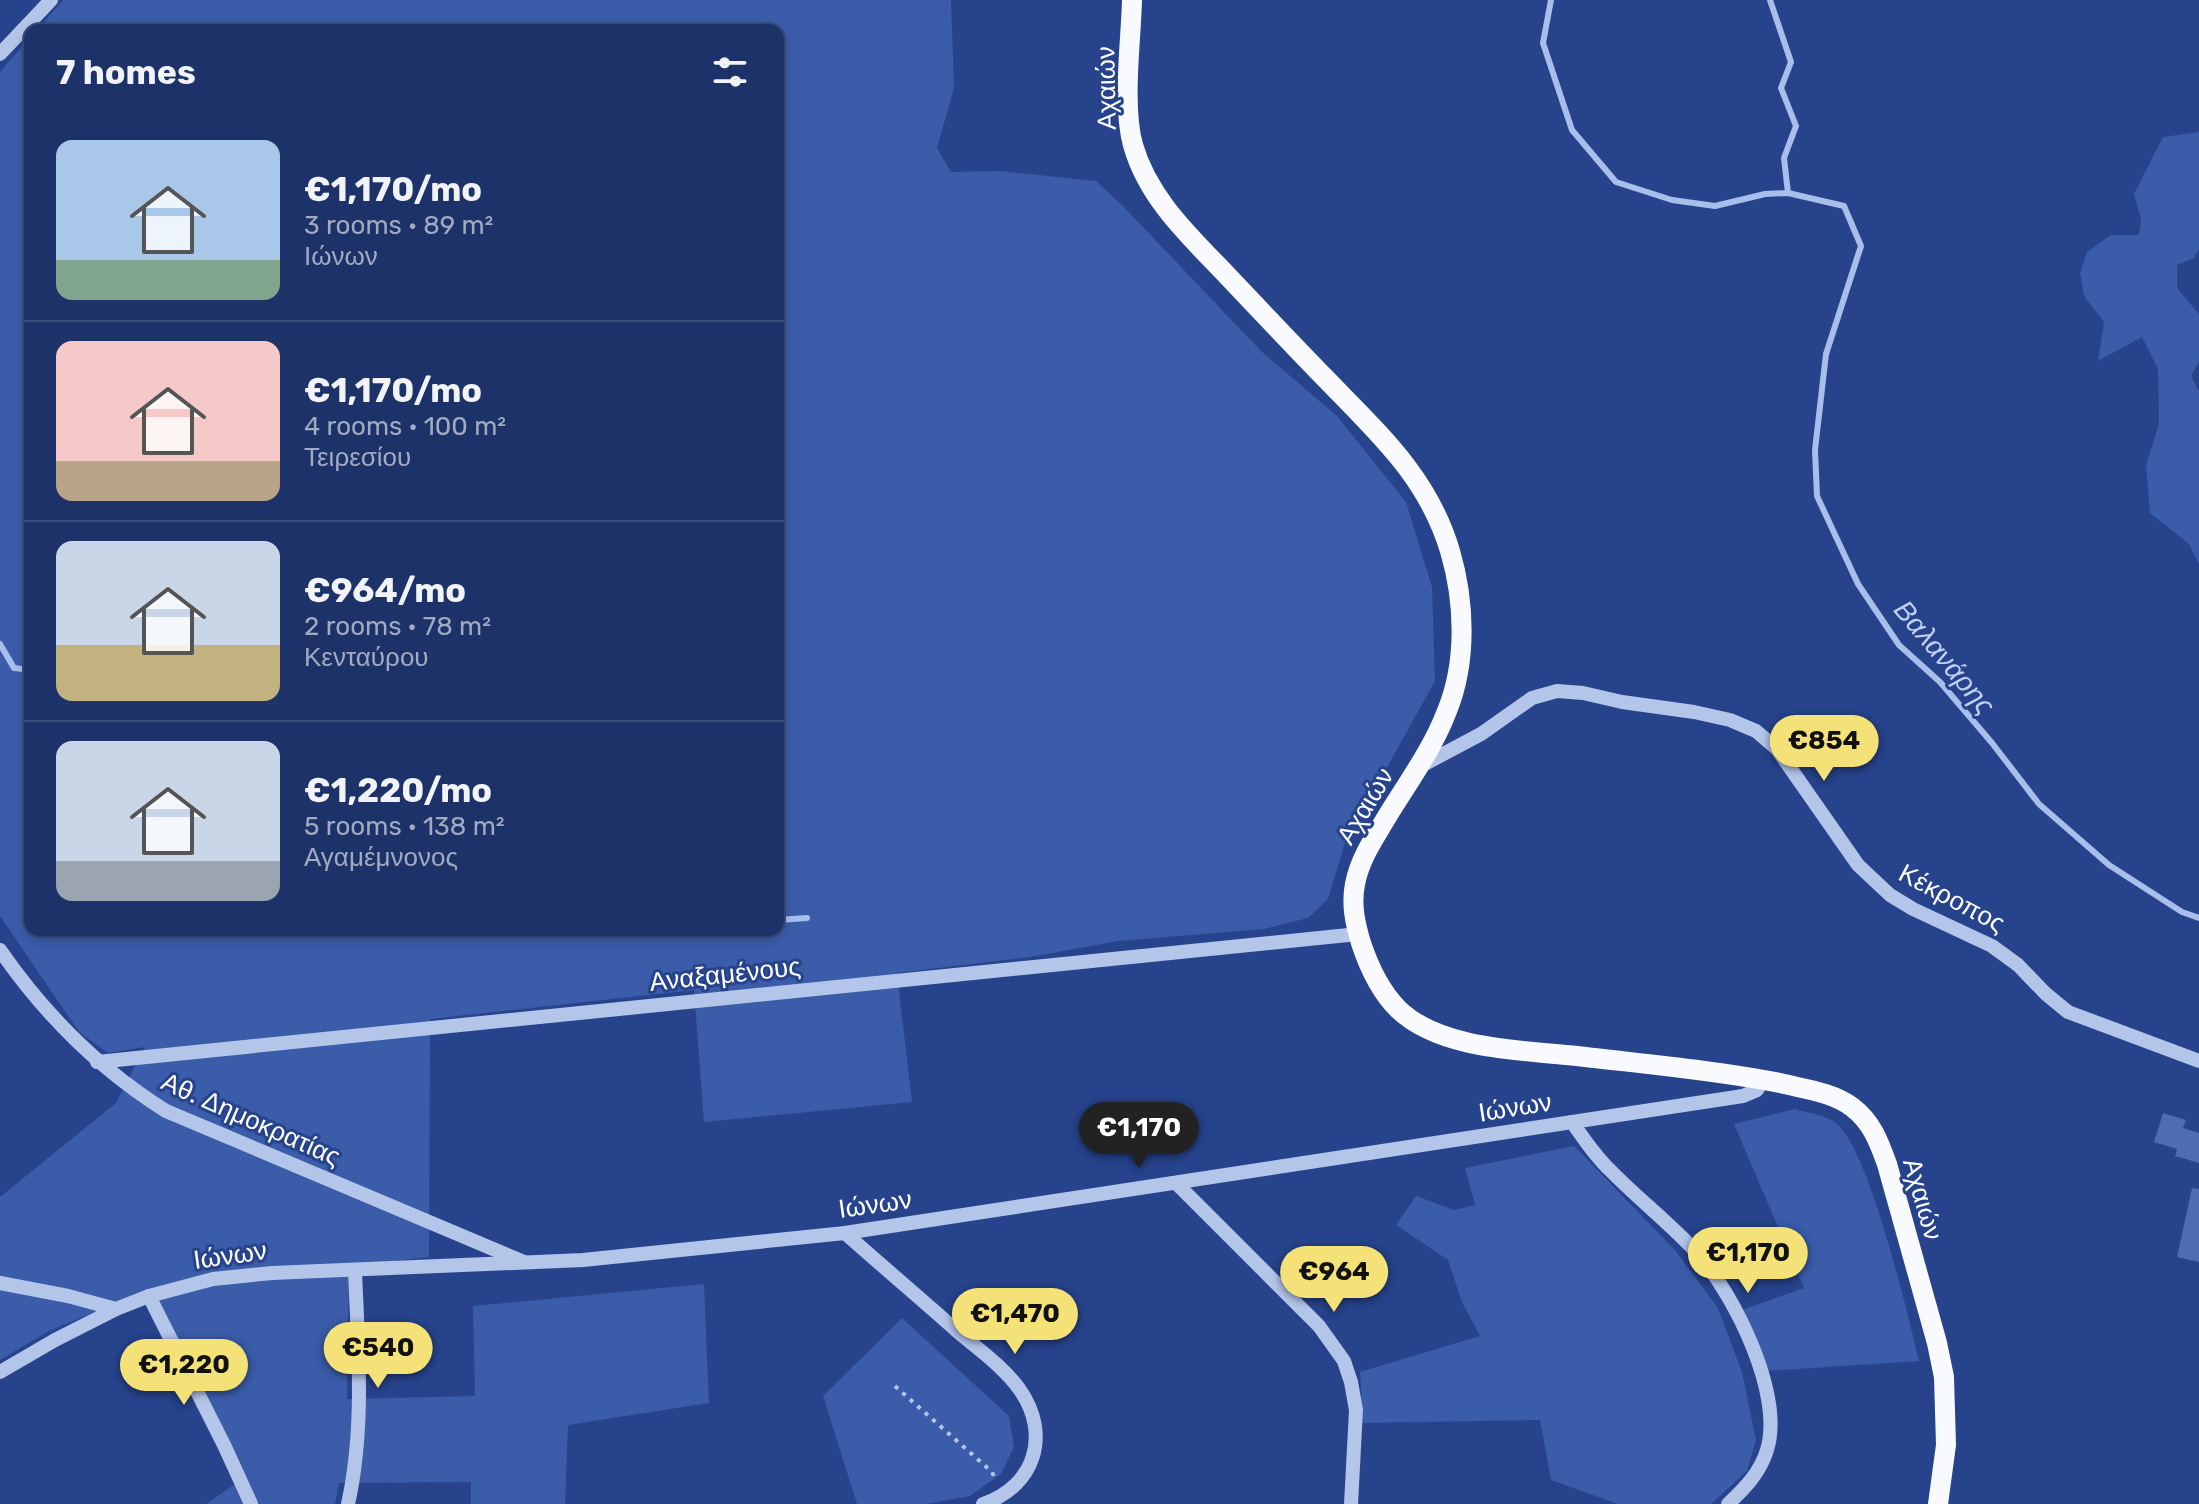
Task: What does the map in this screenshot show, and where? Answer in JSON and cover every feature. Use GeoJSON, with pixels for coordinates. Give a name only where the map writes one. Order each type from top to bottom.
{"type":"FeatureCollection","features":[{"type":"Feature","properties":{"kind":"main road","name":"Αχαιών"},"geometry":{"type":"LineString","coordinates":[[1132,0],[1129,118],[1136,155],[1150,186],[1185,232],[1408,465],[1445,536],[1460,603],[1459,659],[1449,709],[1359,868],[1353,907],[1358,934],[1372,970],[1391,1000],[1410,1019],[1437,1033],[1503,1047],[1763,1080],[1817,1091],[1848,1104],[1870,1124],[1880,1143],[1941,1357],[1946,1426],[1938,1504]]}},
{"type":"Feature","properties":{"kind":"street"},"geometry":{"type":"LineString","coordinates":[[28,24],[51,0]]}},
{"type":"Feature","properties":{"kind":"street"},"geometry":{"type":"LineString","coordinates":[[0,54],[24,29]]}},
{"type":"Feature","properties":{"kind":"street","name":"Κέκροπος"},"geometry":{"type":"LineString","coordinates":[[1418,768],[1481,734],[1532,698],[1557,691],[1694,712],[1743,724],[1766,737],[1777,749],[1858,865],[1890,895],[1992,946],[2018,965],[2068,1012],[2199,1061]]}},
{"type":"Feature","properties":{"kind":"street","name":"Αναξαμένους"},"geometry":{"type":"LineString","coordinates":[[97,1062],[1358,934]]}},
{"type":"Feature","properties":{"kind":"street","name":"Αθ. Δημοκρατίας"},"geometry":{"type":"LineString","coordinates":[[0,950],[38,1000],[97,1062],[166,1111],[528,1264]]}},
{"type":"Feature","properties":{"kind":"street","name":"Ιώνων"},"geometry":{"type":"LineString","coordinates":[[0,1372],[116,1309],[149,1296],[227,1277],[528,1264],[636,1256],[845,1233],[1743,1096],[1757,1090],[1763,1080]]}},
{"type":"Feature","properties":{"kind":"street"},"geometry":{"type":"LineString","coordinates":[[1572,1122],[1611,1172],[1699,1255],[1728,1299],[1749,1341],[1771,1413],[1768,1448],[1751,1481],[1728,1504]]}},
{"type":"Feature","properties":{"kind":"street"},"geometry":{"type":"LineString","coordinates":[[1176,1183],[1319,1326],[1344,1361],[1356,1410],[1351,1504]]}},
{"type":"Feature","properties":{"kind":"street"},"geometry":{"type":"LineString","coordinates":[[845,1233],[1002,1369],[1027,1401],[1036,1433],[1034,1455],[1026,1474],[1001,1496],[983,1504]]}},
{"type":"Feature","properties":{"kind":"street"},"geometry":{"type":"LineString","coordinates":[[348,1504],[356,1450],[359,1390],[355,1271]]}},
{"type":"Feature","properties":{"kind":"street"},"geometry":{"type":"LineString","coordinates":[[0,1283],[116,1309]]}},
{"type":"Feature","properties":{"kind":"street"},"geometry":{"type":"LineString","coordinates":[[149,1296],[251,1504]]}},
{"type":"Feature","properties":{"kind":"path"},"geometry":{"type":"LineString","coordinates":[[895,1386],[992,1472],[1001,1496]]}},
{"type":"Feature","properties":{"kind":"shaded area"},"geometry":{"type":"Polygon","coordinates":[[[63,0],[951,0],[954,88],[937,148],[951,172],[1000,171],[1096,181],[1261,351],[1337,416],[1406,502],[1432,587],[1435,681],[1345,843],[1328,899],[1308,918],[1264,929],[1118,941],[1030,957],[897,973],[912,1102],[704,1122],[694,990],[430,1019],[429,1257],[349,1266],[347,1399],[475,1396],[473,1306],[704,1284],[709,1403],[568,1425],[565,1504],[471,1504],[471,1482],[339,1483],[335,1504],[206,1504],[244,1478],[151,1288],[49,1331],[0,1360],[0,1197],[116,1103],[145,1047],[108,1053],[79,1032],[0,916],[0,72],[24,44],[24,936],[784,936],[784,24],[42,24],[63,0]]]}},
{"type":"Feature","properties":{"kind":"shaded area"},"geometry":{"type":"Polygon","coordinates":[[[2199,132],[2199,249],[2194,258],[2177,265],[2177,288],[2199,314],[2199,361],[2191,376],[2199,392],[2199,564],[2189,544],[2150,513],[2146,465],[2159,424],[2158,369],[2142,337],[2098,361],[2104,322],[2084,296],[2080,273],[2087,252],[2111,235],[2139,235],[2141,219],[2134,194],[2163,137],[2199,132]]]}},
{"type":"Feature","properties":{"kind":"shaded area"},"geometry":{"type":"Polygon","coordinates":[[[1795,1109],[1832,1120],[1849,1139],[1886,1234],[1919,1361],[1766,1371],[1739,1311],[1804,1288],[1734,1124],[1795,1109]]]}},
{"type":"Feature","properties":{"kind":"shaded area"},"geometry":{"type":"Polygon","coordinates":[[[1574,1146],[1675,1250],[1718,1308],[1742,1372],[1756,1440],[1747,1471],[1711,1504],[1618,1504],[1551,1480],[1540,1420],[1363,1423],[1360,1372],[1480,1336],[1462,1302],[1448,1260],[1396,1225],[1416,1196],[1454,1210],[1475,1205],[1465,1168],[1574,1146]]]}},
{"type":"Feature","properties":{"kind":"shaded area"},"geometry":{"type":"Polygon","coordinates":[[[902,1318],[1009,1416],[1014,1447],[1001,1474],[970,1496],[926,1504],[857,1504],[823,1396],[902,1318]]]}},
{"type":"Feature","properties":{"kind":"building"},"geometry":{"type":"Polygon","coordinates":[[[2163,1113],[2186,1120],[2183,1128],[2199,1133],[2199,1163],[2175,1156],[2177,1149],[2154,1142],[2163,1113]]]}},
{"type":"Feature","properties":{"kind":"building"},"geometry":{"type":"Polygon","coordinates":[[[2192,1188],[2199,1189],[2199,1262],[2177,1257],[2192,1188]]]}},
{"type":"Feature","properties":{"kind":"waterway","name":"Βαλανάρης"},"geometry":{"type":"LineString","coordinates":[[1551,0],[1543,43],[1572,130],[1616,182],[1672,200],[1715,206],[1765,194],[1788,193],[1844,206],[1861,246],[1826,354],[1815,450],[1817,496],[1858,584],[1899,645],[1940,682],[2039,804],[2109,865],[2182,912],[2199,918]]}},
{"type":"Feature","properties":{"kind":"waterway"},"geometry":{"type":"LineString","coordinates":[[1770,0],[1791,62],[1781,88],[1796,126],[1784,158],[1788,193]]}},
{"type":"Feature","properties":{"kind":"waterway"},"geometry":{"type":"LineString","coordinates":[[0,644],[14,668],[24,669]]}},
{"type":"Feature","properties":{"kind":"waterway"},"geometry":{"type":"LineString","coordinates":[[784,920],[807,918]]}}]}
